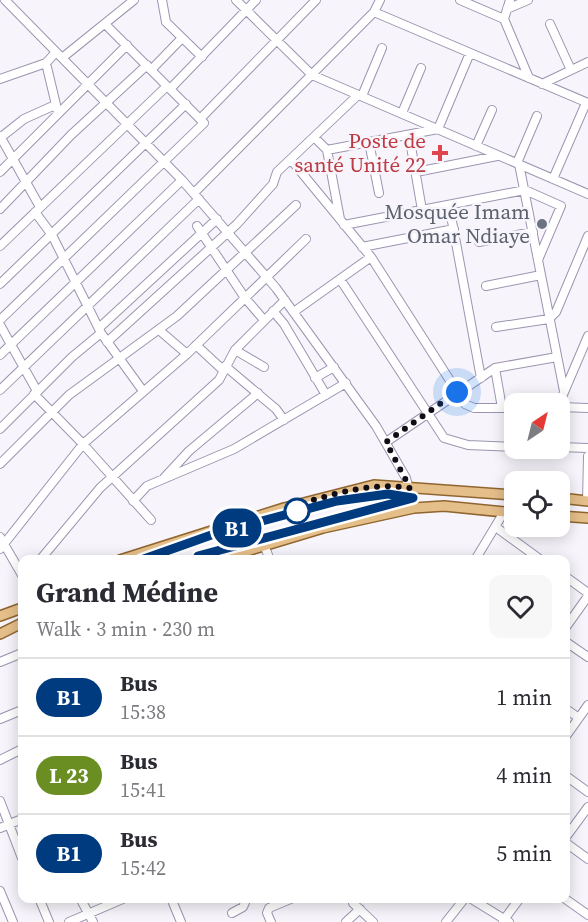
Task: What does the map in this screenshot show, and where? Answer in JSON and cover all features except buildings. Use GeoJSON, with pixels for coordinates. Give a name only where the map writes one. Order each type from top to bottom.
{"type":"FeatureCollection","features":[{"type":"Feature","properties":{"kind":"main road"},"geometry":{"type":"LineString","coordinates":[[136,555],[355,488],[374,485],[504,494]]}},
{"type":"Feature","properties":{"kind":"main road"},"geometry":{"type":"LineString","coordinates":[[570,499],[588,501]]}},
{"type":"Feature","properties":{"kind":"main road"},"geometry":{"type":"LineString","coordinates":[[233,555],[323,528],[414,508],[444,506],[504,512]]}},
{"type":"Feature","properties":{"kind":"main road"},"geometry":{"type":"LineString","coordinates":[[570,517],[588,518]]}},
{"type":"Feature","properties":{"kind":"main road"},"geometry":{"type":"LineString","coordinates":[[0,616],[18,609]]}},
{"type":"Feature","properties":{"kind":"main road"},"geometry":{"type":"LineString","coordinates":[[0,634],[18,625]]}},
{"type":"Feature","properties":{"kind":"street"},"geometry":{"type":"LineString","coordinates":[[0,4],[4,0],[182,180],[295,311],[386,442],[410,488],[414,508]]}},
{"type":"Feature","properties":{"kind":"street"},"geometry":{"type":"LineString","coordinates":[[0,78],[46,63],[106,25],[134,0]]}},
{"type":"Feature","properties":{"kind":"street"},"geometry":{"type":"LineString","coordinates":[[162,0],[166,22],[202,57]]}},
{"type":"Feature","properties":{"kind":"street"},"geometry":{"type":"LineString","coordinates":[[236,0],[312,75],[588,194]]}},
{"type":"Feature","properties":{"kind":"street"},"geometry":{"type":"LineString","coordinates":[[0,246],[126,125],[202,57],[256,0]]}},
{"type":"Feature","properties":{"kind":"street"},"geometry":{"type":"LineString","coordinates":[[200,119],[316,0]]}},
{"type":"Feature","properties":{"kind":"street"},"geometry":{"type":"LineString","coordinates":[[0,390],[197,196],[374,12],[380,0]]}},
{"type":"Feature","properties":{"kind":"street"},"geometry":{"type":"LineString","coordinates":[[460,0],[504,19]]}},
{"type":"Feature","properties":{"kind":"street"},"geometry":{"type":"LineString","coordinates":[[510,0],[504,19],[529,78]]}},
{"type":"Feature","properties":{"kind":"street"},"geometry":{"type":"LineString","coordinates":[[507,9],[528,0]]}},
{"type":"Feature","properties":{"kind":"street"},"geometry":{"type":"LineString","coordinates":[[374,12],[587,103],[553,179]]}},
{"type":"Feature","properties":{"kind":"street"},"geometry":{"type":"LineString","coordinates":[[550,24],[571,70]]}},
{"type":"Feature","properties":{"kind":"street"},"geometry":{"type":"LineString","coordinates":[[0,320],[204,123],[106,25]]}},
{"type":"Feature","properties":{"kind":"street"},"geometry":{"type":"LineString","coordinates":[[0,209],[26,185],[71,135],[182,38]]}},
{"type":"Feature","properties":{"kind":"street"},"geometry":{"type":"LineString","coordinates":[[0,172],[13,162],[40,129],[127,45]]}},
{"type":"Feature","properties":{"kind":"street"},"geometry":{"type":"LineString","coordinates":[[107,342],[229,232],[273,184],[277,172],[292,161],[360,95],[382,48]]}},
{"type":"Feature","properties":{"kind":"street"},"geometry":{"type":"LineString","coordinates":[[438,129],[470,53]]}},
{"type":"Feature","properties":{"kind":"street"},"geometry":{"type":"LineString","coordinates":[[542,84],[588,62]]}},
{"type":"Feature","properties":{"kind":"street"},"geometry":{"type":"LineString","coordinates":[[46,63],[58,114]]}},
{"type":"Feature","properties":{"kind":"street"},"geometry":{"type":"LineString","coordinates":[[402,114],[421,68]]}},
{"type":"Feature","properties":{"kind":"street"},"geometry":{"type":"LineString","coordinates":[[55,105],[30,115],[0,137],[100,331],[143,391]]}},
{"type":"Feature","properties":{"kind":"street"},"geometry":{"type":"LineString","coordinates":[[0,284],[186,105]]}},
{"type":"Feature","properties":{"kind":"street"},"geometry":{"type":"LineString","coordinates":[[477,146],[492,110]]}},
{"type":"Feature","properties":{"kind":"street"},"geometry":{"type":"LineString","coordinates":[[537,116],[518,164],[564,392]]}},
{"type":"Feature","properties":{"kind":"street"},"geometry":{"type":"LineString","coordinates":[[327,150],[438,129]]}},
{"type":"Feature","properties":{"kind":"street"},"geometry":{"type":"LineString","coordinates":[[409,135],[422,210]]}},
{"type":"Feature","properties":{"kind":"street"},"geometry":{"type":"LineString","coordinates":[[315,138],[327,150],[342,222]]}},
{"type":"Feature","properties":{"kind":"street"},"geometry":{"type":"LineString","coordinates":[[369,142],[379,194]]}},
{"type":"Feature","properties":{"kind":"street"},"geometry":{"type":"LineString","coordinates":[[416,172],[498,155]]}},
{"type":"Feature","properties":{"kind":"street"},"geometry":{"type":"LineString","coordinates":[[292,161],[371,257],[457,392],[469,406],[502,408],[495,369]]}},
{"type":"Feature","properties":{"kind":"street"},"geometry":{"type":"LineString","coordinates":[[0,355],[182,180]]}},
{"type":"Feature","properties":{"kind":"street"},"geometry":{"type":"LineString","coordinates":[[342,222],[422,210],[525,190],[561,206],[538,260]]}},
{"type":"Feature","properties":{"kind":"street"},"geometry":{"type":"LineString","coordinates":[[0,464],[69,395],[159,330],[228,271],[296,205]]}},
{"type":"Feature","properties":{"kind":"street"},"geometry":{"type":"LineString","coordinates":[[449,205],[481,378]]}},
{"type":"Feature","properties":{"kind":"street"},"geometry":{"type":"LineString","coordinates":[[0,429],[200,230],[217,219]]}},
{"type":"Feature","properties":{"kind":"street"},"geometry":{"type":"LineString","coordinates":[[362,247],[454,229]]}},
{"type":"Feature","properties":{"kind":"street"},"geometry":{"type":"LineString","coordinates":[[200,230],[245,298],[264,320]]}},
{"type":"Feature","properties":{"kind":"street"},"geometry":{"type":"LineString","coordinates":[[479,242],[533,232]]}},
{"type":"Feature","properties":{"kind":"street"},"geometry":{"type":"LineString","coordinates":[[496,327],[549,319],[556,312],[588,236]]}},
{"type":"Feature","properties":{"kind":"street"},"geometry":{"type":"LineString","coordinates":[[18,569],[1,543],[83,444],[187,354],[306,239]]}},
{"type":"Feature","properties":{"kind":"street"},"geometry":{"type":"LineString","coordinates":[[295,311],[371,257]]}},
{"type":"Feature","properties":{"kind":"street"},"geometry":{"type":"LineString","coordinates":[[486,286],[541,275]]}},
{"type":"Feature","properties":{"kind":"street"},"geometry":{"type":"LineString","coordinates":[[340,279],[449,441],[482,447],[504,447]]}},
{"type":"Feature","properties":{"kind":"street"},"geometry":{"type":"LineString","coordinates":[[44,555],[111,477],[219,380],[235,350],[285,300]]}},
{"type":"Feature","properties":{"kind":"street"},"geometry":{"type":"LineString","coordinates":[[273,311],[284,324],[326,395]]}},
{"type":"Feature","properties":{"kind":"street"},"geometry":{"type":"LineString","coordinates":[[0,325],[35,392],[151,520]]}},
{"type":"Feature","properties":{"kind":"street"},"geometry":{"type":"LineString","coordinates":[[159,330],[187,354]]}},
{"type":"Feature","properties":{"kind":"street"},"geometry":{"type":"LineString","coordinates":[[564,392],[588,336]]}},
{"type":"Feature","properties":{"kind":"street"},"geometry":{"type":"LineString","coordinates":[[196,345],[258,393],[284,420]]}},
{"type":"Feature","properties":{"kind":"street"},"geometry":{"type":"LineString","coordinates":[[235,350],[264,367]]}},
{"type":"Feature","properties":{"kind":"street"},"geometry":{"type":"LineString","coordinates":[[386,442],[457,392],[495,369],[557,357]]}},
{"type":"Feature","properties":{"kind":"street"},"geometry":{"type":"LineString","coordinates":[[315,378],[334,367]]}},
{"type":"Feature","properties":{"kind":"street"},"geometry":{"type":"LineString","coordinates":[[133,501],[147,486],[234,449],[346,383]]}},
{"type":"Feature","properties":{"kind":"street"},"geometry":{"type":"LineString","coordinates":[[163,480],[189,451],[258,393]]}},
{"type":"Feature","properties":{"kind":"street"},"geometry":{"type":"LineString","coordinates":[[570,406],[588,408]]}},
{"type":"Feature","properties":{"kind":"street"},"geometry":{"type":"LineString","coordinates":[[570,447],[588,448]]}},
{"type":"Feature","properties":{"kind":"street"},"geometry":{"type":"LineString","coordinates":[[588,456],[588,501]]}},
{"type":"Feature","properties":{"kind":"street"},"geometry":{"type":"LineString","coordinates":[[480,555],[504,512]]}},
{"type":"Feature","properties":{"kind":"street"},"geometry":{"type":"LineString","coordinates":[[497,528],[534,555]]}},
{"type":"Feature","properties":{"kind":"street"},"geometry":{"type":"LineString","coordinates":[[264,545],[268,555]]}},
{"type":"Feature","properties":{"kind":"street"},"geometry":{"type":"LineString","coordinates":[[570,580],[588,595],[570,619]]}},
{"type":"Feature","properties":{"kind":"street"},"geometry":{"type":"LineString","coordinates":[[570,645],[588,657]]}},
{"type":"Feature","properties":{"kind":"street"},"geometry":{"type":"LineString","coordinates":[[0,662],[18,655]]}},
{"type":"Feature","properties":{"kind":"street"},"geometry":{"type":"LineString","coordinates":[[570,730],[588,705]]}},
{"type":"Feature","properties":{"kind":"street"},"geometry":{"type":"LineString","coordinates":[[0,719],[18,712]]}},
{"type":"Feature","properties":{"kind":"street"},"geometry":{"type":"LineString","coordinates":[[570,712],[579,718]]}},
{"type":"Feature","properties":{"kind":"street"},"geometry":{"type":"LineString","coordinates":[[0,760],[18,751]]}},
{"type":"Feature","properties":{"kind":"street"},"geometry":{"type":"LineString","coordinates":[[570,779],[588,792]]}},
{"type":"Feature","properties":{"kind":"street"},"geometry":{"type":"LineString","coordinates":[[0,801],[18,849]]}},
{"type":"Feature","properties":{"kind":"street"},"geometry":{"type":"LineString","coordinates":[[570,832],[588,807]]}},
{"type":"Feature","properties":{"kind":"street"},"geometry":{"type":"LineString","coordinates":[[0,828],[18,821]]}},
{"type":"Feature","properties":{"kind":"street"},"geometry":{"type":"LineString","coordinates":[[570,846],[588,859]]}},
{"type":"Feature","properties":{"kind":"street"},"geometry":{"type":"LineString","coordinates":[[0,891],[13,922]]}},
{"type":"Feature","properties":{"kind":"street"},"geometry":{"type":"LineString","coordinates":[[570,902],[588,915]]}},
{"type":"Feature","properties":{"kind":"street"},"geometry":{"type":"LineString","coordinates":[[41,903],[49,922]]}},
{"type":"Feature","properties":{"kind":"street"},"geometry":{"type":"LineString","coordinates":[[82,903],[93,922]]}},
{"type":"Feature","properties":{"kind":"street"},"geometry":{"type":"LineString","coordinates":[[69,922],[112,903]]}},
{"type":"Feature","properties":{"kind":"street"},"geometry":{"type":"LineString","coordinates":[[173,903],[182,922]]}},
{"type":"Feature","properties":{"kind":"street"},"geometry":{"type":"LineString","coordinates":[[232,913],[243,907],[245,903]]}},
{"type":"Feature","properties":{"kind":"street"},"geometry":{"type":"LineString","coordinates":[[271,922],[267,910],[282,903]]}},
{"type":"Feature","properties":{"kind":"street"},"geometry":{"type":"LineString","coordinates":[[353,903],[373,922]]}},
{"type":"Feature","properties":{"kind":"street"},"geometry":{"type":"LineString","coordinates":[[446,922],[461,903]]}},
{"type":"Feature","properties":{"kind":"street"},"geometry":{"type":"LineString","coordinates":[[478,903],[505,921],[516,903]]}},
{"type":"Feature","properties":{"kind":"street"},"geometry":{"type":"LineString","coordinates":[[346,922],[364,915]]}},
{"type":"Feature","properties":{"kind":"bus line","name":"B1"},"geometry":{"type":"LineString","coordinates":[[155,555],[217,533],[337,501],[377,494],[413,498],[201,555]]}},
{"type":"Feature","properties":{"kind":"place","name":"Poste de santé Unité 22"},"geometry":{"type":"Point","coordinates":[440,153]}},
{"type":"Feature","properties":{"kind":"place","name":"Mosquée Imam Omar Ndiaye"},"geometry":{"type":"Point","coordinates":[542,224]}},
{"type":"Feature","properties":{"kind":"route"},"geometry":{"type":"LineString","coordinates":[[297,511],[302,503],[355,488],[395,485],[410,488],[386,442],[457,392]]}}]}
